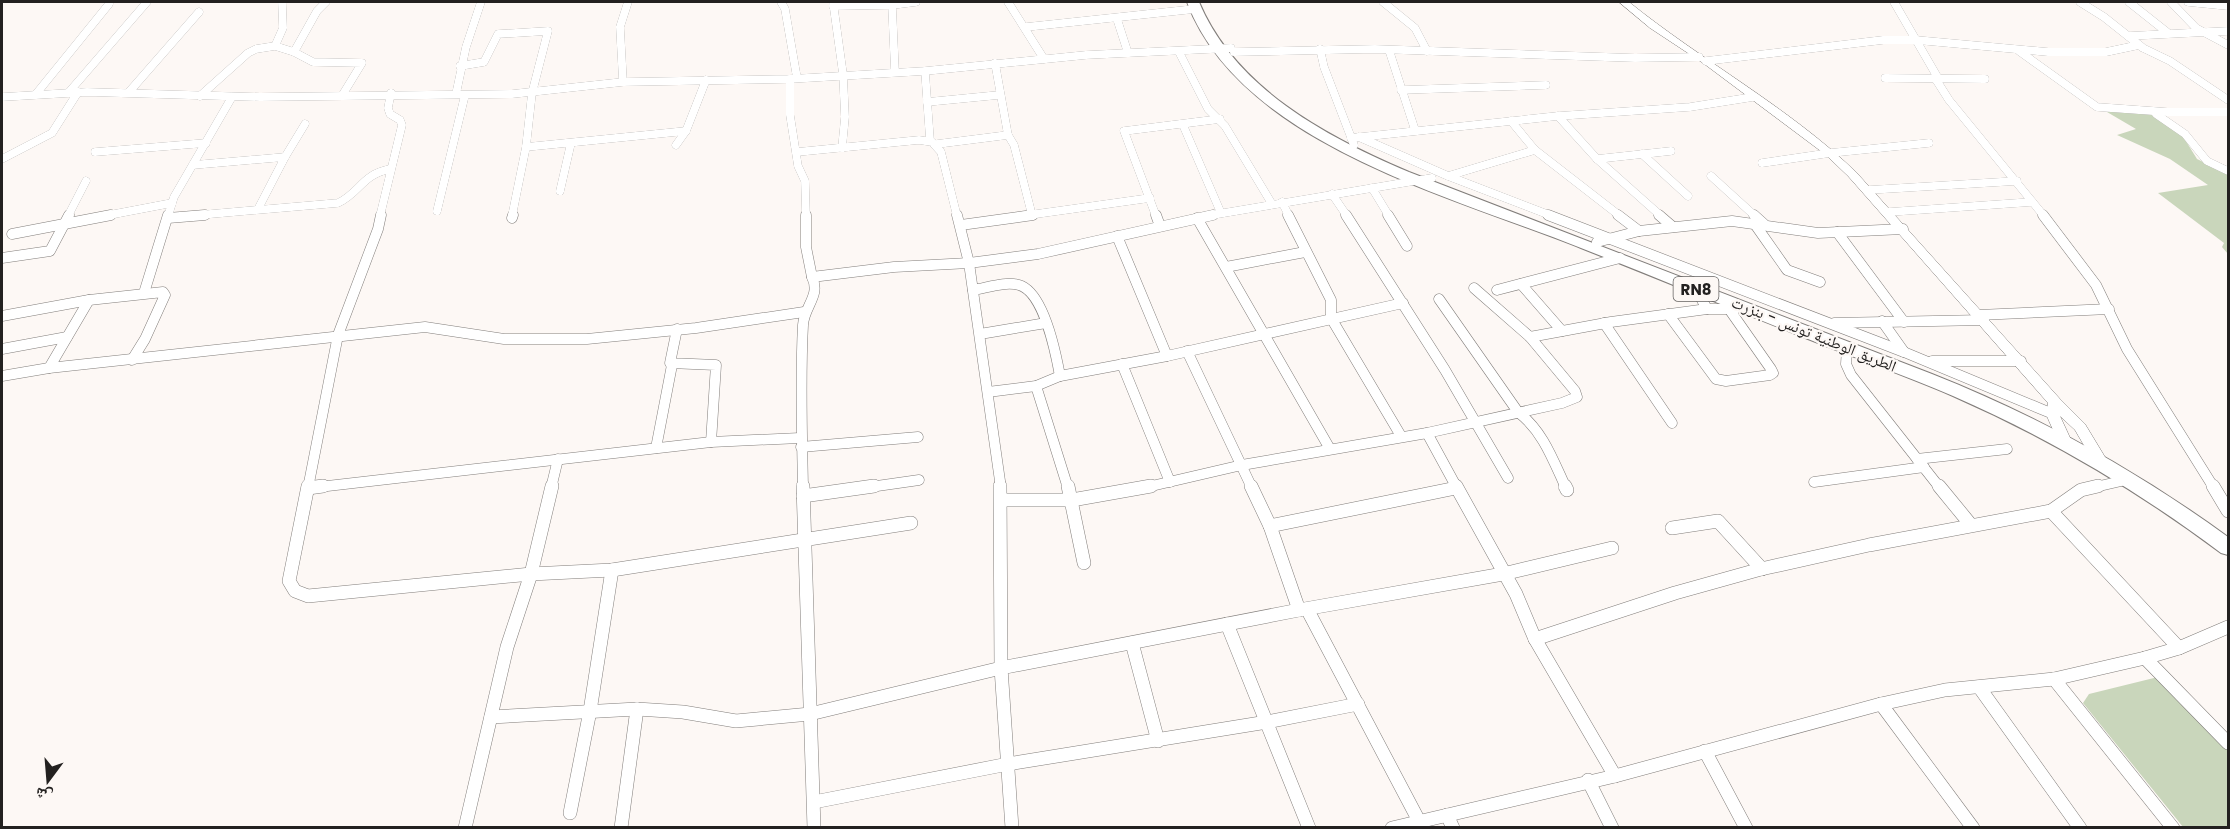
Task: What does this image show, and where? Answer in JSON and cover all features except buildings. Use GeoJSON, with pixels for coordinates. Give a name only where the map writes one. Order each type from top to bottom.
{"type":"FeatureCollection","features":[{"type":"Feature","properties":{"kind":"main road","name":"الطريق الوطنية تونس - بنزرت"},"geometry":{"type":"LineString","coordinates":[[1197,4],[1228,50],[1270,98],[1305,125],[1341,146],[1604,240],[1696,289],[1752,309],[1969,396],[2058,422]]}},
{"type":"Feature","properties":{"kind":"main road","name":"الطريق الوطنية تونس - بنزرت"},"geometry":{"type":"LineString","coordinates":[[1228,50],[1300,113],[1433,178],[1620,258],[1664,272],[2058,422],[2098,455],[2229,547]]}},
{"type":"Feature","properties":{"kind":"main road","name":"الطريق الوطنية تونس - بنزرت"},"geometry":{"type":"LineString","coordinates":[[2098,455],[2147,481],[2229,537]]}},
{"type":"Feature","properties":{"kind":"street"},"geometry":{"type":"LineString","coordinates":[[2,159],[52,133],[73,92],[147,2]]}},
{"type":"Feature","properties":{"kind":"street"},"geometry":{"type":"LineString","coordinates":[[275,46],[283,30],[284,19],[280,7],[282,2]]}},
{"type":"Feature","properties":{"kind":"street"},"geometry":{"type":"LineString","coordinates":[[294,52],[317,11],[327,2]]}},
{"type":"Feature","properties":{"kind":"street"},"geometry":{"type":"LineString","coordinates":[[436,211],[457,121],[461,94],[460,66],[468,32],[481,2]]}},
{"type":"Feature","properties":{"kind":"street"},"geometry":{"type":"LineString","coordinates":[[623,82],[620,27],[628,2]]}},
{"type":"Feature","properties":{"kind":"street"},"geometry":{"type":"LineString","coordinates":[[2,376],[50,368],[338,335],[446,327],[487,337],[513,340],[602,338],[804,312],[809,307],[815,289],[806,248],[805,181],[798,166],[790,116],[793,78],[785,9],[781,2]]}},
{"type":"Feature","properties":{"kind":"street"},"geometry":{"type":"LineString","coordinates":[[842,148],[845,117],[843,74],[833,4],[892,5],[916,2]]}},
{"type":"Feature","properties":{"kind":"street"},"geometry":{"type":"LineString","coordinates":[[1008,2],[1026,27],[1044,59]]}},
{"type":"Feature","properties":{"kind":"street"},"geometry":{"type":"LineString","coordinates":[[1383,2],[1424,38],[1427,51]]}},
{"type":"Feature","properties":{"kind":"street"},"geometry":{"type":"LineString","coordinates":[[1624,2],[1653,26],[1830,153],[1889,212],[2021,361],[2058,422]]}},
{"type":"Feature","properties":{"kind":"street"},"geometry":{"type":"LineString","coordinates":[[1894,2],[1905,16],[1905,23],[1916,37],[1954,106],[2017,181],[2083,267],[2109,309],[2127,349],[2229,511]]}},
{"type":"Feature","properties":{"kind":"street"},"geometry":{"type":"LineString","coordinates":[[2080,2],[2104,17],[2139,45],[2170,61],[2229,100]]}},
{"type":"Feature","properties":{"kind":"street"},"geometry":{"type":"LineString","coordinates":[[2129,2],[2168,33]]}},
{"type":"Feature","properties":{"kind":"street"},"geometry":{"type":"LineString","coordinates":[[2171,2],[2203,32],[2229,45]]}},
{"type":"Feature","properties":{"kind":"street"},"geometry":{"type":"LineString","coordinates":[[2188,2],[2229,6]]}},
{"type":"Feature","properties":{"kind":"street"},"geometry":{"type":"LineString","coordinates":[[36,94],[109,4]]}},
{"type":"Feature","properties":{"kind":"street"},"geometry":{"type":"LineString","coordinates":[[1026,27],[1117,19],[1197,4]]}},
{"type":"Feature","properties":{"kind":"street"},"geometry":{"type":"LineString","coordinates":[[892,5],[895,72]]}},
{"type":"Feature","properties":{"kind":"street"},"geometry":{"type":"LineString","coordinates":[[129,92],[199,12]]}},
{"type":"Feature","properties":{"kind":"street"},"geometry":{"type":"LineString","coordinates":[[1117,19],[1128,53]]}},
{"type":"Feature","properties":{"kind":"street"},"geometry":{"type":"LineString","coordinates":[[460,66],[484,62],[498,34],[547,30],[549,32],[532,93],[526,147],[512,218]]}},
{"type":"Feature","properties":{"kind":"street"},"geometry":{"type":"LineString","coordinates":[[2128,36],[2229,31]]}},
{"type":"Feature","properties":{"kind":"street"},"geometry":{"type":"LineString","coordinates":[[2,97],[73,92],[232,97],[391,93],[532,93],[623,82],[793,78],[925,71],[1128,53],[1228,50],[1389,50],[1702,59],[1852,42],[1916,40],[2018,51],[2092,53],[2139,45]]}},
{"type":"Feature","properties":{"kind":"street"},"geometry":{"type":"LineString","coordinates":[[200,96],[248,53],[256,49],[275,46],[294,52],[317,64],[362,63],[343,94]]}},
{"type":"Feature","properties":{"kind":"street"},"geometry":{"type":"LineString","coordinates":[[1320,49],[1324,67],[1355,140],[1415,130],[1557,116],[1656,111],[1753,97]]}},
{"type":"Feature","properties":{"kind":"street"},"geometry":{"type":"LineString","coordinates":[[1389,50],[1415,130]]}},
{"type":"Feature","properties":{"kind":"street"},"geometry":{"type":"LineString","coordinates":[[2018,51],[2097,107],[2150,111],[2229,112]]}},
{"type":"Feature","properties":{"kind":"street"},"geometry":{"type":"LineString","coordinates":[[1179,52],[1208,109],[1220,119],[1277,203],[1331,300],[1330,318],[1401,436]]}},
{"type":"Feature","properties":{"kind":"street"},"geometry":{"type":"LineString","coordinates":[[995,63],[1008,135],[1014,145],[1032,215]]}},
{"type":"Feature","properties":{"kind":"street"},"geometry":{"type":"LineString","coordinates":[[925,71],[927,102],[934,142],[961,225],[969,264],[1002,500],[1001,668],[1012,828]]}},
{"type":"Feature","properties":{"kind":"street"},"geometry":{"type":"LineString","coordinates":[[1885,78],[1985,79]]}},
{"type":"Feature","properties":{"kind":"street"},"geometry":{"type":"LineString","coordinates":[[676,145],[686,130],[706,80]]}},
{"type":"Feature","properties":{"kind":"street"},"geometry":{"type":"LineString","coordinates":[[1401,90],[1546,85]]}},
{"type":"Feature","properties":{"kind":"street"},"geometry":{"type":"LineString","coordinates":[[391,93],[388,108],[390,114],[402,124],[378,229],[338,335],[289,581],[291,587],[300,594],[323,595],[531,574],[612,570],[911,523]]}},
{"type":"Feature","properties":{"kind":"street"},"geometry":{"type":"LineString","coordinates":[[927,102],[999,95]]}},
{"type":"Feature","properties":{"kind":"street"},"geometry":{"type":"LineString","coordinates":[[144,293],[172,203],[232,97]]}},
{"type":"Feature","properties":{"kind":"street"},"geometry":{"type":"LineString","coordinates":[[2150,111],[2163,117],[2185,134],[2207,161],[2229,171]]}},
{"type":"Feature","properties":{"kind":"street"},"geometry":{"type":"LineString","coordinates":[[1557,116],[1597,159],[1673,227]]}},
{"type":"Feature","properties":{"kind":"street"},"geometry":{"type":"LineString","coordinates":[[1160,226],[1124,131],[1220,119]]}},
{"type":"Feature","properties":{"kind":"street"},"geometry":{"type":"LineString","coordinates":[[1511,121],[1535,150],[1639,231]]}},
{"type":"Feature","properties":{"kind":"street"},"geometry":{"type":"LineString","coordinates":[[258,209],[305,124]]}},
{"type":"Feature","properties":{"kind":"street"},"geometry":{"type":"LineString","coordinates":[[1183,125],[1221,213]]}},
{"type":"Feature","properties":{"kind":"street"},"geometry":{"type":"LineString","coordinates":[[526,147],[686,130]]}},
{"type":"Feature","properties":{"kind":"street"},"geometry":{"type":"LineString","coordinates":[[797,152],[1008,135]]}},
{"type":"Feature","properties":{"kind":"street"},"geometry":{"type":"LineString","coordinates":[[94,152],[206,142]]}},
{"type":"Feature","properties":{"kind":"street"},"geometry":{"type":"LineString","coordinates":[[560,191],[571,143]]}},
{"type":"Feature","properties":{"kind":"street"},"geometry":{"type":"LineString","coordinates":[[1762,163],[1830,153],[1929,143]]}},
{"type":"Feature","properties":{"kind":"street"},"geometry":{"type":"LineString","coordinates":[[812,277],[894,267],[969,264],[1038,254],[1221,213],[1433,178],[1535,150]]}},
{"type":"Feature","properties":{"kind":"street"},"geometry":{"type":"LineString","coordinates":[[1597,159],[1671,151]]}},
{"type":"Feature","properties":{"kind":"street"},"geometry":{"type":"LineString","coordinates":[[1642,154],[1688,196]]}},
{"type":"Feature","properties":{"kind":"street"},"geometry":{"type":"LineString","coordinates":[[193,165],[285,157]]}},
{"type":"Feature","properties":{"kind":"street"},"geometry":{"type":"LineString","coordinates":[[168,218],[338,203],[349,198],[369,174],[390,169]]}},
{"type":"Feature","properties":{"kind":"street"},"geometry":{"type":"LineString","coordinates":[[1711,176],[1764,225]]}},
{"type":"Feature","properties":{"kind":"street"},"geometry":{"type":"LineString","coordinates":[[2,258],[50,251],[86,181]]}},
{"type":"Feature","properties":{"kind":"street"},"geometry":{"type":"LineString","coordinates":[[1868,190],[2017,181]]}},
{"type":"Feature","properties":{"kind":"street"},"geometry":{"type":"LineString","coordinates":[[1372,188],[1407,246]]}},
{"type":"Feature","properties":{"kind":"street"},"geometry":{"type":"LineString","coordinates":[[1332,194],[1477,422],[1508,478]]}},
{"type":"Feature","properties":{"kind":"street"},"geometry":{"type":"LineString","coordinates":[[961,225],[1150,198]]}},
{"type":"Feature","properties":{"kind":"street"},"geometry":{"type":"LineString","coordinates":[[1889,212],[2032,202]]}},
{"type":"Feature","properties":{"kind":"street"},"geometry":{"type":"LineString","coordinates":[[12,234],[172,203]]}},
{"type":"Feature","properties":{"kind":"street"},"geometry":{"type":"LineString","coordinates":[[1197,218],[1330,449]]}},
{"type":"Feature","properties":{"kind":"street"},"geometry":{"type":"LineString","coordinates":[[1604,240],[1639,231],[1732,221],[1802,232],[1903,229]]}},
{"type":"Feature","properties":{"kind":"street"},"geometry":{"type":"LineString","coordinates":[[1754,223],[1787,270],[1820,282]]}},
{"type":"Feature","properties":{"kind":"street"},"geometry":{"type":"LineString","coordinates":[[1837,232],[1904,322]]}},
{"type":"Feature","properties":{"kind":"street"},"geometry":{"type":"LineString","coordinates":[[1117,236],[1167,356]]}},
{"type":"Feature","properties":{"kind":"street"},"geometry":{"type":"LineString","coordinates":[[1604,240],[1904,352],[2058,422],[2080,427],[2098,455]]}},
{"type":"Feature","properties":{"kind":"street"},"geometry":{"type":"LineString","coordinates":[[1226,267],[1305,252]]}},
{"type":"Feature","properties":{"kind":"street"},"geometry":{"type":"LineString","coordinates":[[1497,290],[1620,258]]}},
{"type":"Feature","properties":{"kind":"street"},"geometry":{"type":"LineString","coordinates":[[1521,284],[1562,331]]}},
{"type":"Feature","properties":{"kind":"street"},"geometry":{"type":"LineString","coordinates":[[973,290],[1010,285],[1024,286],[1046,323],[1055,346],[1060,376]]}},
{"type":"Feature","properties":{"kind":"street"},"geometry":{"type":"LineString","coordinates":[[1002,500],[1072,500],[1170,482],[1242,465],[1427,433],[1572,401],[1577,397],[1575,391],[1530,338],[1474,288]]}},
{"type":"Feature","properties":{"kind":"street"},"geometry":{"type":"LineString","coordinates":[[1696,289],[1707,309]]}},
{"type":"Feature","properties":{"kind":"street"},"geometry":{"type":"LineString","coordinates":[[2,316],[88,300],[160,292],[165,295],[145,339],[132,360]]}},
{"type":"Feature","properties":{"kind":"street"},"geometry":{"type":"LineString","coordinates":[[1439,299],[1518,412],[1528,418],[1537,429],[1567,490]]}},
{"type":"Feature","properties":{"kind":"street"},"geometry":{"type":"LineString","coordinates":[[50,368],[88,300]]}},
{"type":"Feature","properties":{"kind":"street"},"geometry":{"type":"LineString","coordinates":[[988,392],[1036,386],[1060,376],[1167,356],[1403,303]]}},
{"type":"Feature","properties":{"kind":"street"},"geometry":{"type":"LineString","coordinates":[[1530,338],[1604,323],[1668,314],[1707,309],[1752,309]]}},
{"type":"Feature","properties":{"kind":"street"},"geometry":{"type":"LineString","coordinates":[[1668,314],[1716,379],[1726,381],[1770,375],[1773,373],[1771,369],[1729,309]]}},
{"type":"Feature","properties":{"kind":"street"},"geometry":{"type":"LineString","coordinates":[[1829,323],[1904,322],[2109,309]]}},
{"type":"Feature","properties":{"kind":"street"},"geometry":{"type":"LineString","coordinates":[[804,312],[800,378],[801,443],[814,828]]}},
{"type":"Feature","properties":{"kind":"street"},"geometry":{"type":"LineString","coordinates":[[1882,321],[1904,352]]}},
{"type":"Feature","properties":{"kind":"street"},"geometry":{"type":"LineString","coordinates":[[980,334],[1046,323]]}},
{"type":"Feature","properties":{"kind":"street"},"geometry":{"type":"LineString","coordinates":[[1604,323],[1672,423]]}},
{"type":"Feature","properties":{"kind":"street"},"geometry":{"type":"LineString","coordinates":[[656,448],[677,329]]}},
{"type":"Feature","properties":{"kind":"street"},"geometry":{"type":"LineString","coordinates":[[2,349],[67,337]]}},
{"type":"Feature","properties":{"kind":"street"},"geometry":{"type":"LineString","coordinates":[[1847,348],[1847,369],[1971,525]]}},
{"type":"Feature","properties":{"kind":"street"},"geometry":{"type":"LineString","coordinates":[[1187,351],[1270,526],[1303,610],[1358,704],[1419,821]]}},
{"type":"Feature","properties":{"kind":"street"},"geometry":{"type":"LineString","coordinates":[[1925,362],[2021,361]]}},
{"type":"Feature","properties":{"kind":"street"},"geometry":{"type":"LineString","coordinates":[[672,365],[709,363],[716,365],[711,442]]}},
{"type":"Feature","properties":{"kind":"street"},"geometry":{"type":"LineString","coordinates":[[1122,364],[1170,482]]}},
{"type":"Feature","properties":{"kind":"street"},"geometry":{"type":"LineString","coordinates":[[1036,386],[1072,500],[1084,563]]}},
{"type":"Feature","properties":{"kind":"street"},"geometry":{"type":"LineString","coordinates":[[1427,433],[1516,594],[1535,639],[1615,776]]}},
{"type":"Feature","properties":{"kind":"street"},"geometry":{"type":"LineString","coordinates":[[308,488],[711,442],[801,443],[918,437]]}},
{"type":"Feature","properties":{"kind":"street"},"geometry":{"type":"LineString","coordinates":[[1814,482],[2007,448]]}},
{"type":"Feature","properties":{"kind":"street"},"geometry":{"type":"LineString","coordinates":[[465,828],[507,647],[531,574],[558,459]]}},
{"type":"Feature","properties":{"kind":"street"},"geometry":{"type":"LineString","coordinates":[[1535,639],[1649,600],[1762,569],[1971,525],[2051,511],[2062,507],[2074,493],[2081,490],[2132,479]]}},
{"type":"Feature","properties":{"kind":"street"},"geometry":{"type":"LineString","coordinates":[[803,496],[919,480]]}},
{"type":"Feature","properties":{"kind":"street"},"geometry":{"type":"LineString","coordinates":[[1270,526],[1456,488]]}},
{"type":"Feature","properties":{"kind":"street"},"geometry":{"type":"LineString","coordinates":[[2051,511],[2179,648]]}},
{"type":"Feature","properties":{"kind":"street"},"geometry":{"type":"LineString","coordinates":[[1672,528],[1718,521],[1762,569]]}},
{"type":"Feature","properties":{"kind":"street"},"geometry":{"type":"LineString","coordinates":[[491,717],[637,710],[682,712],[736,721],[810,714],[1001,668],[1503,574],[1612,548]]}},
{"type":"Feature","properties":{"kind":"street"},"geometry":{"type":"LineString","coordinates":[[570,813],[590,711],[612,570]]}},
{"type":"Feature","properties":{"kind":"street"},"geometry":{"type":"LineString","coordinates":[[1227,624],[1309,828]]}},
{"type":"Feature","properties":{"kind":"street"},"geometry":{"type":"LineString","coordinates":[[1392,828],[1419,821],[1450,821],[1588,780],[1615,776],[1881,704],[1945,690],[2054,679],[2145,658],[2179,648],[2229,627]]}},
{"type":"Feature","properties":{"kind":"street"},"geometry":{"type":"LineString","coordinates":[[1132,643],[1158,741]]}},
{"type":"Feature","properties":{"kind":"street"},"geometry":{"type":"LineString","coordinates":[[2145,658],[2229,743]]}},
{"type":"Feature","properties":{"kind":"street"},"geometry":{"type":"LineString","coordinates":[[2054,679],[2173,828]]}},
{"type":"Feature","properties":{"kind":"street"},"geometry":{"type":"LineString","coordinates":[[1979,687],[2080,828]]}},
{"type":"Feature","properties":{"kind":"street"},"geometry":{"type":"LineString","coordinates":[[814,802],[1008,764],[1158,741],[1358,704]]}},
{"type":"Feature","properties":{"kind":"street"},"geometry":{"type":"LineString","coordinates":[[1881,704],[1973,828]]}},
{"type":"Feature","properties":{"kind":"street"},"geometry":{"type":"LineString","coordinates":[[621,828],[637,710]]}},
{"type":"Feature","properties":{"kind":"street"},"geometry":{"type":"LineString","coordinates":[[1705,752],[1746,828]]}},
{"type":"Feature","properties":{"kind":"street"},"geometry":{"type":"LineString","coordinates":[[1588,780],[1612,828]]}},
{"type":"Feature","properties":{"kind":"green space"},"geometry":{"type":"Polygon","coordinates":[[[2107,112],[2154,114],[2171,125],[2184,138],[2197,159],[2228,174],[2228,254],[2222,247],[2224,243],[2158,193],[2208,185],[2170,159],[2117,135],[2136,129],[2107,112]]]}},
{"type":"Feature","properties":{"kind":"green space"},"geometry":{"type":"Polygon","coordinates":[[[2162,676],[2228,746],[2228,827],[2183,827],[2083,703],[2089,694],[2162,676]]]}}]}
